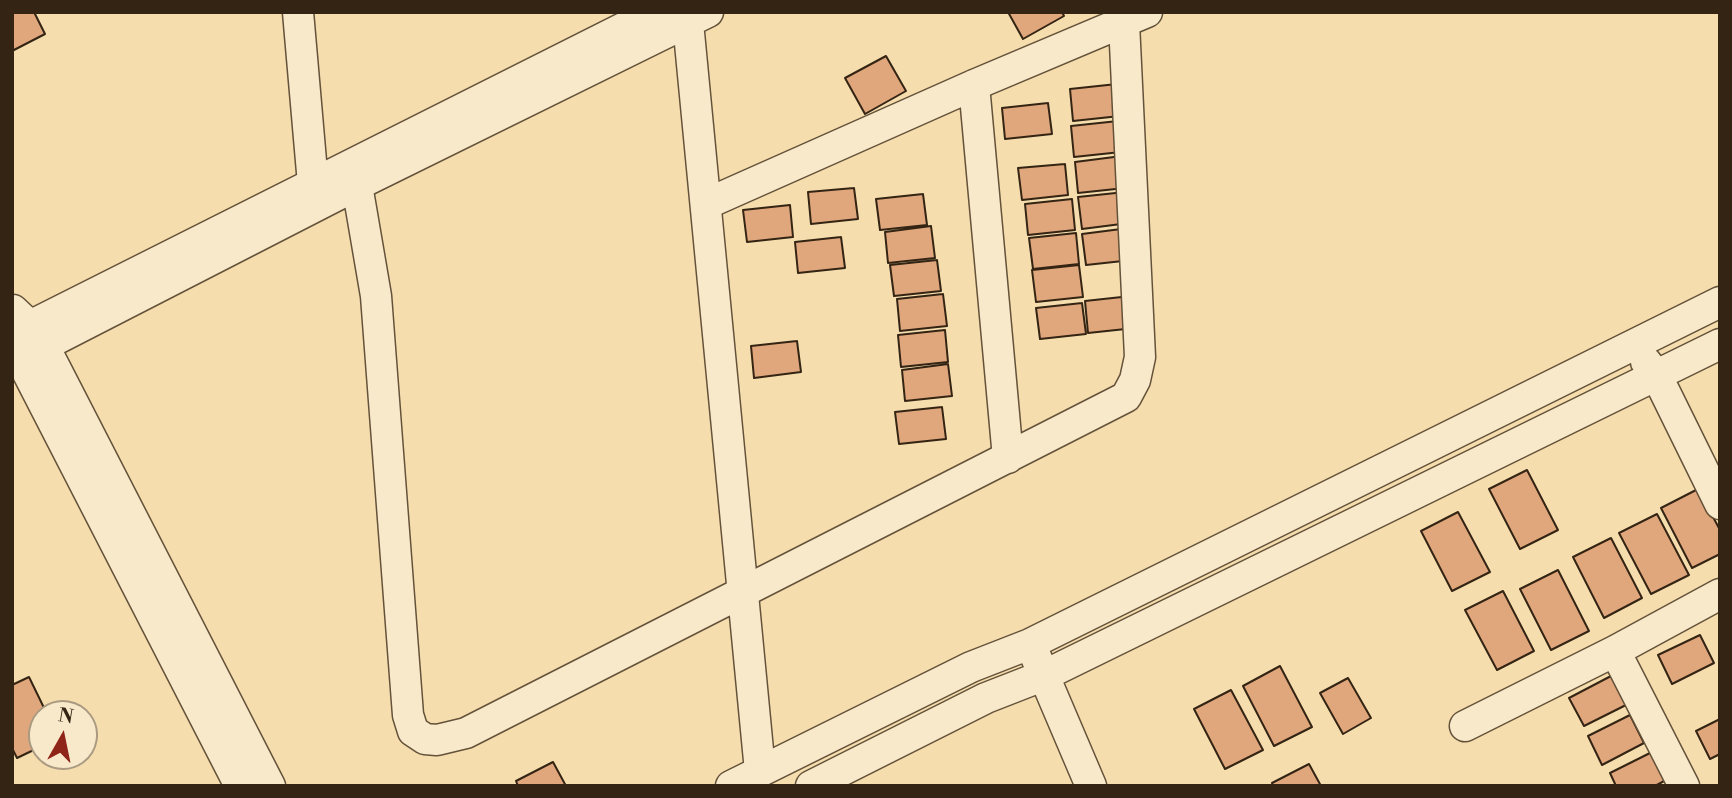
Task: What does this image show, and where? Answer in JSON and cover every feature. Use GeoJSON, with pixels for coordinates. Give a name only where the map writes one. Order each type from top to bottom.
{"type":"FeatureCollection","features":[{"type":"Feature","properties":{"kind":"street"},"geometry":{"type":"LineString","coordinates":[[298,12],[313,184]]}},
{"type":"Feature","properties":{"kind":"street"},"geometry":{"type":"LineString","coordinates":[[20,335],[655,12]]}},
{"type":"Feature","properties":{"kind":"street"},"geometry":{"type":"LineString","coordinates":[[20,335],[357,185],[694,15],[706,204],[760,771]]}},
{"type":"Feature","properties":{"kind":"street"},"geometry":{"type":"LineString","coordinates":[[357,185],[376,296],[408,715],[413,731],[425,739],[437,740],[466,733],[1126,397],[1135,380],[1140,357],[1135,18],[974,85],[706,204]]}},
{"type":"Feature","properties":{"kind":"street"},"geometry":{"type":"LineString","coordinates":[[974,85],[1008,458]]}},
{"type":"Feature","properties":{"kind":"street"},"geometry":{"type":"LineString","coordinates":[[731,786],[971,667],[1030,644],[1720,302]]}},
{"type":"Feature","properties":{"kind":"street"},"geometry":{"type":"LineString","coordinates":[[20,335],[240,786]]}},
{"type":"Feature","properties":{"kind":"street"},"geometry":{"type":"LineString","coordinates":[[20,335],[270,786]]}},
{"type":"Feature","properties":{"kind":"street"},"geometry":{"type":"LineString","coordinates":[[811,786],[986,698],[1045,675],[1720,344]]}},
{"type":"Feature","properties":{"kind":"street"},"geometry":{"type":"LineString","coordinates":[[1632,345],[1657,376],[1720,504]]}},
{"type":"Feature","properties":{"kind":"street"},"geometry":{"type":"LineString","coordinates":[[1465,726],[1615,651],[1720,594]]}},
{"type":"Feature","properties":{"kind":"street"},"geometry":{"type":"LineString","coordinates":[[1030,644],[1091,786]]}},
{"type":"Feature","properties":{"kind":"street"},"geometry":{"type":"LineString","coordinates":[[1615,651],[1684,786]]}},
{"type":"Feature","properties":{"kind":"building"},"geometry":{"type":"Polygon","coordinates":[[[12,12],[34,12],[45,34],[12,51],[12,12]]]}},
{"type":"Feature","properties":{"kind":"building"},"geometry":{"type":"Polygon","coordinates":[[[1008,12],[1062,12],[1064,16],[1023,39],[1008,12]]]}},
{"type":"Feature","properties":{"kind":"building"},"geometry":{"type":"Polygon","coordinates":[[[886,56],[906,91],[865,114],[845,78],[886,56]]]}},
{"type":"Feature","properties":{"kind":"building"},"geometry":{"type":"Polygon","coordinates":[[[1117,84],[1120,116],[1073,121],[1070,89],[1117,84]]]}},
{"type":"Feature","properties":{"kind":"building"},"geometry":{"type":"Polygon","coordinates":[[[1048,103],[1052,134],[1005,139],[1002,108],[1048,103]]]}},
{"type":"Feature","properties":{"kind":"building"},"geometry":{"type":"Polygon","coordinates":[[[1118,121],[1121,152],[1074,157],[1071,126],[1118,121]]]}},
{"type":"Feature","properties":{"kind":"building"},"geometry":{"type":"Polygon","coordinates":[[[1122,156],[1125,188],[1078,193],[1075,162],[1122,156]]]}},
{"type":"Feature","properties":{"kind":"building"},"geometry":{"type":"Polygon","coordinates":[[[1065,164],[1068,195],[1022,200],[1018,168],[1065,164]]]}},
{"type":"Feature","properties":{"kind":"building"},"geometry":{"type":"Polygon","coordinates":[[[854,188],[858,219],[811,224],[808,192],[854,188]]]}},
{"type":"Feature","properties":{"kind":"building"},"geometry":{"type":"Polygon","coordinates":[[[1125,192],[1129,223],[1082,229],[1078,197],[1125,192]]]}},
{"type":"Feature","properties":{"kind":"building"},"geometry":{"type":"Polygon","coordinates":[[[923,194],[927,225],[880,230],[876,199],[923,194]]]}},
{"type":"Feature","properties":{"kind":"building"},"geometry":{"type":"Polygon","coordinates":[[[1072,199],[1075,230],[1028,235],[1025,204],[1072,199]]]}},
{"type":"Feature","properties":{"kind":"building"},"geometry":{"type":"Polygon","coordinates":[[[790,205],[793,237],[747,242],[743,210],[790,205]]]}},
{"type":"Feature","properties":{"kind":"building"},"geometry":{"type":"Polygon","coordinates":[[[931,226],[935,258],[888,263],[885,232],[931,226]]]}},
{"type":"Feature","properties":{"kind":"building"},"geometry":{"type":"Polygon","coordinates":[[[1129,228],[1132,260],[1086,265],[1082,234],[1129,228]]]}},
{"type":"Feature","properties":{"kind":"building"},"geometry":{"type":"Polygon","coordinates":[[[1076,233],[1079,264],[1033,269],[1029,238],[1076,233]]]}},
{"type":"Feature","properties":{"kind":"building"},"geometry":{"type":"Polygon","coordinates":[[[841,237],[845,268],[798,273],[795,242],[841,237]]]}},
{"type":"Feature","properties":{"kind":"building"},"geometry":{"type":"Polygon","coordinates":[[[937,260],[941,291],[894,296],[890,265],[937,260]]]}},
{"type":"Feature","properties":{"kind":"building"},"geometry":{"type":"Polygon","coordinates":[[[1079,265],[1083,297],[1036,302],[1032,270],[1079,265]]]}},
{"type":"Feature","properties":{"kind":"building"},"geometry":{"type":"Polygon","coordinates":[[[943,294],[947,326],[900,331],[897,299],[943,294]]]}},
{"type":"Feature","properties":{"kind":"building"},"geometry":{"type":"Polygon","coordinates":[[[1131,296],[1135,328],[1088,333],[1085,301],[1131,296]]]}},
{"type":"Feature","properties":{"kind":"building"},"geometry":{"type":"Polygon","coordinates":[[[1082,303],[1086,334],[1040,339],[1036,308],[1082,303]]]}},
{"type":"Feature","properties":{"kind":"building"},"geometry":{"type":"Polygon","coordinates":[[[945,330],[948,362],[901,367],[898,335],[945,330]]]}},
{"type":"Feature","properties":{"kind":"building"},"geometry":{"type":"Polygon","coordinates":[[[797,341],[801,372],[754,378],[751,346],[797,341]]]}},
{"type":"Feature","properties":{"kind":"building"},"geometry":{"type":"Polygon","coordinates":[[[948,364],[952,396],[905,401],[902,370],[948,364]]]}},
{"type":"Feature","properties":{"kind":"building"},"geometry":{"type":"Polygon","coordinates":[[[942,407],[946,439],[899,444],[895,412],[942,407]]]}},
{"type":"Feature","properties":{"kind":"building"},"geometry":{"type":"Polygon","coordinates":[[[1527,470],[1558,530],[1520,549],[1489,489],[1527,470]]]}},
{"type":"Feature","properties":{"kind":"building"},"geometry":{"type":"Polygon","coordinates":[[[1698,489],[1720,530],[1720,554],[1692,568],[1661,508],[1698,489]]]}},
{"type":"Feature","properties":{"kind":"building"},"geometry":{"type":"Polygon","coordinates":[[[1458,512],[1490,572],[1452,591],[1421,531],[1458,512]]]}},
{"type":"Feature","properties":{"kind":"building"},"geometry":{"type":"Polygon","coordinates":[[[1657,514],[1689,575],[1651,594],[1619,533],[1657,514]]]}},
{"type":"Feature","properties":{"kind":"building"},"geometry":{"type":"Polygon","coordinates":[[[1611,538],[1642,598],[1604,618],[1573,557],[1611,538]]]}},
{"type":"Feature","properties":{"kind":"building"},"geometry":{"type":"Polygon","coordinates":[[[1558,570],[1589,631],[1551,650],[1520,589],[1558,570]]]}},
{"type":"Feature","properties":{"kind":"building"},"geometry":{"type":"Polygon","coordinates":[[[1503,591],[1534,651],[1497,670],[1465,610],[1503,591]]]}},
{"type":"Feature","properties":{"kind":"building"},"geometry":{"type":"Polygon","coordinates":[[[1700,635],[1714,663],[1672,684],[1658,655],[1700,635]]]}},
{"type":"Feature","properties":{"kind":"building"},"geometry":{"type":"Polygon","coordinates":[[[1280,666],[1312,727],[1274,746],[1243,686],[1280,666]]]}},
{"type":"Feature","properties":{"kind":"building"},"geometry":{"type":"Polygon","coordinates":[[[1611,676],[1626,705],[1584,726],[1569,698],[1611,676]]]}},
{"type":"Feature","properties":{"kind":"building"},"geometry":{"type":"Polygon","coordinates":[[[29,677],[40,700],[28,700],[28,753],[17,758],[12,748],[12,685],[29,677]]]}},
{"type":"Feature","properties":{"kind":"building"},"geometry":{"type":"Polygon","coordinates":[[[1348,678],[1371,718],[1343,734],[1320,693],[1348,678]]]}},
{"type":"Feature","properties":{"kind":"building"},"geometry":{"type":"Polygon","coordinates":[[[1231,690],[1263,750],[1225,769],[1194,709],[1231,690]]]}},
{"type":"Feature","properties":{"kind":"building"},"geometry":{"type":"Polygon","coordinates":[[[1630,715],[1644,743],[1602,765],[1588,736],[1630,715]]]}},
{"type":"Feature","properties":{"kind":"building"},"geometry":{"type":"Polygon","coordinates":[[[1720,719],[1720,754],[1710,759],[1696,731],[1720,719]]]}},
{"type":"Feature","properties":{"kind":"building"},"geometry":{"type":"Polygon","coordinates":[[[1652,752],[1666,780],[1655,786],[1616,786],[1610,773],[1652,752]]]}},
{"type":"Feature","properties":{"kind":"building"},"geometry":{"type":"Polygon","coordinates":[[[553,762],[566,786],[518,786],[516,781],[553,762]]]}},
{"type":"Feature","properties":{"kind":"building"},"geometry":{"type":"Polygon","coordinates":[[[1309,764],[1321,786],[1273,786],[1272,783],[1309,764]]]}}]}
